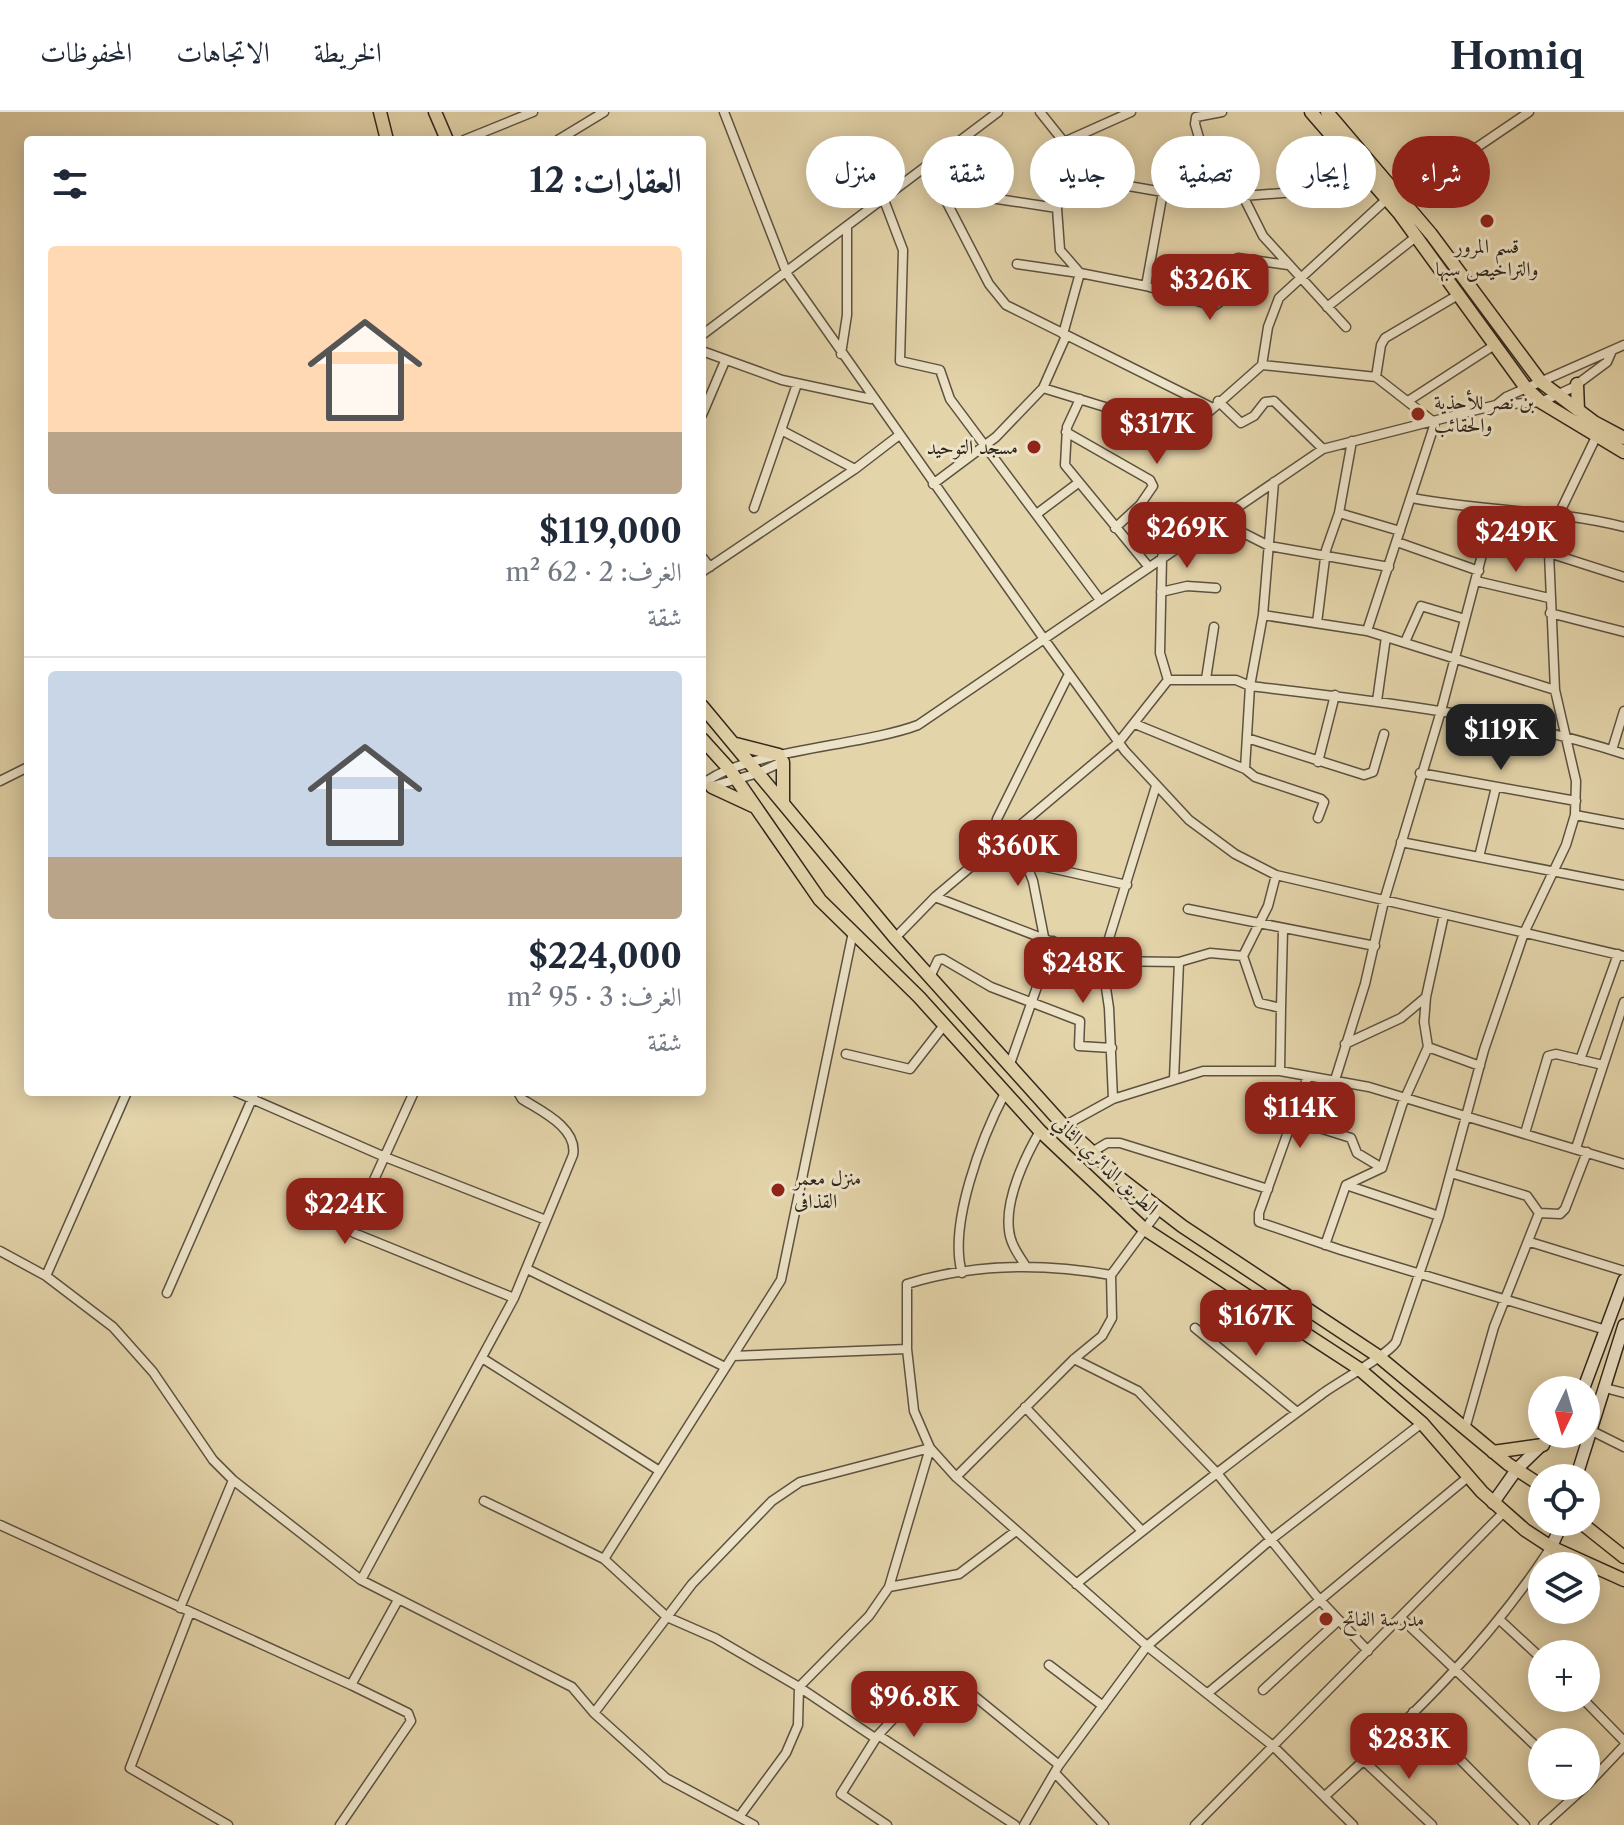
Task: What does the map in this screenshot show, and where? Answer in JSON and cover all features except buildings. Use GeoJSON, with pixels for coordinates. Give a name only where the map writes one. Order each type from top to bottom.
{"type":"FeatureCollection","features":[{"type":"Feature","properties":{"kind":"main road"},"geometry":{"type":"LineString","coordinates":[[380,112],[386,136]]}},
{"type":"Feature","properties":{"kind":"main road"},"geometry":{"type":"LineString","coordinates":[[435,112],[445,136]]}},
{"type":"Feature","properties":{"kind":"main road"},"geometry":{"type":"LineString","coordinates":[[1311,112],[1332,136]]}},
{"type":"Feature","properties":{"kind":"main road"},"geometry":{"type":"LineString","coordinates":[[1327,112],[1392,197]]}},
{"type":"Feature","properties":{"kind":"main road"},"geometry":{"type":"LineString","coordinates":[[1376,183],[1392,198]]}},
{"type":"Feature","properties":{"kind":"main road"},"geometry":{"type":"LineString","coordinates":[[1399,208],[1493,346],[1526,388],[1541,402],[1624,452]]}},
{"type":"Feature","properties":{"kind":"main road"},"geometry":{"type":"LineString","coordinates":[[1400,208],[1541,382],[1578,410],[1624,438]]}},
{"type":"Feature","properties":{"kind":"main road"},"geometry":{"type":"LineString","coordinates":[[1577,384],[1578,410]]}},
{"type":"Feature","properties":{"kind":"main road","name":"الطريق الدائري الثاني"},"geometry":{"type":"LineString","coordinates":[[706,710],[895,938],[1064,1126],[1159,1210],[1378,1356],[1493,1452],[1528,1476]]}},
{"type":"Feature","properties":{"kind":"main road","name":"الطريق الدائري الثاني"},"geometry":{"type":"LineString","coordinates":[[706,743],[734,774],[820,900],[945,1024],[1040,1131],[1143,1228],[1358,1368],[1422,1423],[1503,1513],[1563,1552]]}},
{"type":"Feature","properties":{"kind":"main road"},"geometry":{"type":"LineString","coordinates":[[736,744],[784,757],[783,802]]}},
{"type":"Feature","properties":{"kind":"main road"},"geometry":{"type":"LineString","coordinates":[[706,787],[759,809]]}},
{"type":"Feature","properties":{"kind":"main road"},"geometry":{"type":"LineString","coordinates":[[1588,1376],[1624,1280]]}},
{"type":"Feature","properties":{"kind":"main road"},"geometry":{"type":"LineString","coordinates":[[1600,1405],[1624,1325]]}},
{"type":"Feature","properties":{"kind":"main road"},"geometry":{"type":"LineString","coordinates":[[1493,1452],[1528,1447]]}},
{"type":"Feature","properties":{"kind":"main road"},"geometry":{"type":"LineString","coordinates":[[1493,1503],[1517,1469],[1540,1448]]}},
{"type":"Feature","properties":{"kind":"main road"},"geometry":{"type":"LineString","coordinates":[[1551,1547],[1556,1536]]}},
{"type":"Feature","properties":{"kind":"main road"},"geometry":{"type":"LineString","coordinates":[[1596,1536],[1624,1557]]}},
{"type":"Feature","properties":{"kind":"main road"},"geometry":{"type":"LineString","coordinates":[[1600,1554],[1606,1545]]}},
{"type":"Feature","properties":{"kind":"main road","name":"الطريق الدائري الثاني"},"geometry":{"type":"LineString","coordinates":[[1600,1568],[1624,1580]]}},
{"type":"Feature","properties":{"kind":"street"},"geometry":{"type":"LineString","coordinates":[[474,136],[533,112]]}},
{"type":"Feature","properties":{"kind":"street"},"geometry":{"type":"LineString","coordinates":[[565,136],[604,112]]}},
{"type":"Feature","properties":{"kind":"street"},"geometry":{"type":"LineString","coordinates":[[724,112],[787,274],[871,399],[1069,674],[1156,786],[1212,839],[1276,875],[1621,955],[1580,1060]]}},
{"type":"Feature","properties":{"kind":"street"},"geometry":{"type":"LineString","coordinates":[[967,136],[998,112]]}},
{"type":"Feature","properties":{"kind":"street"},"geometry":{"type":"LineString","coordinates":[[1040,112],[1064,142],[1131,112]]}},
{"type":"Feature","properties":{"kind":"street"},"geometry":{"type":"LineString","coordinates":[[1198,136],[1196,130],[1199,115],[1222,112]]}},
{"type":"Feature","properties":{"kind":"street"},"geometry":{"type":"LineString","coordinates":[[1490,136],[1524,114]]}},
{"type":"Feature","properties":{"kind":"street"},"geometry":{"type":"LineString","coordinates":[[905,184],[921,171]]}},
{"type":"Feature","properties":{"kind":"street"},"geometry":{"type":"LineString","coordinates":[[1043,388],[1105,407],[1146,436],[1164,442],[1184,434],[1262,365],[1274,307],[1392,202]]}},
{"type":"Feature","properties":{"kind":"street"},"geometry":{"type":"LineString","coordinates":[[706,332],[873,208]]}},
{"type":"Feature","properties":{"kind":"street"},"geometry":{"type":"LineString","coordinates":[[887,208],[903,250],[900,361],[940,370],[948,395],[1100,600]]}},
{"type":"Feature","properties":{"kind":"street"},"geometry":{"type":"LineString","coordinates":[[948,208],[999,298],[1019,314],[1215,404],[1241,423],[1254,416],[1265,402],[1274,401],[1323,449]]}},
{"type":"Feature","properties":{"kind":"street"},"geometry":{"type":"LineString","coordinates":[[1057,208],[1060,250],[1080,273]]}},
{"type":"Feature","properties":{"kind":"street"},"geometry":{"type":"LineString","coordinates":[[1146,286],[1160,208]]}},
{"type":"Feature","properties":{"kind":"street"},"geometry":{"type":"LineString","coordinates":[[1248,208],[1256,225],[1288,265],[1346,327]]}},
{"type":"Feature","properties":{"kind":"street"},"geometry":{"type":"LineString","coordinates":[[841,354],[847,315],[847,227]]}},
{"type":"Feature","properties":{"kind":"street"},"geometry":{"type":"LineString","coordinates":[[1327,307],[1417,236]]}},
{"type":"Feature","properties":{"kind":"street"},"geometry":{"type":"LineString","coordinates":[[1017,264],[1146,286],[1214,306],[1221,301],[1231,261],[1238,258],[1288,265]]}},
{"type":"Feature","properties":{"kind":"street"},"geometry":{"type":"LineString","coordinates":[[933,484],[987,445],[1043,388],[1064,335],[1080,273]]}},
{"type":"Feature","properties":{"kind":"street"},"geometry":{"type":"LineString","coordinates":[[1376,377],[1385,338],[1458,295]]}},
{"type":"Feature","properties":{"kind":"street"},"geometry":{"type":"LineString","coordinates":[[1496,405],[1526,388],[1624,345]]}},
{"type":"Feature","properties":{"kind":"street"},"geometry":{"type":"LineString","coordinates":[[1408,401],[1493,346]]}},
{"type":"Feature","properties":{"kind":"street"},"geometry":{"type":"LineString","coordinates":[[706,353],[797,384],[871,399]]}},
{"type":"Feature","properties":{"kind":"street"},"geometry":{"type":"LineString","coordinates":[[706,787],[784,757],[881,737],[918,725],[1323,449],[1435,423],[1496,405],[1541,402],[1577,384],[1607,362],[1611,353]]}},
{"type":"Feature","properties":{"kind":"street"},"geometry":{"type":"LineString","coordinates":[[706,406],[725,361]]}},
{"type":"Feature","properties":{"kind":"street"},"geometry":{"type":"LineString","coordinates":[[1262,365],[1376,377],[1435,423]]}},
{"type":"Feature","properties":{"kind":"street"},"geometry":{"type":"LineString","coordinates":[[754,508],[797,384]]}},
{"type":"Feature","properties":{"kind":"street"},"geometry":{"type":"LineString","coordinates":[[1080,399],[1066,432],[1065,465],[1148,566]]}},
{"type":"Feature","properties":{"kind":"street"},"geometry":{"type":"LineString","coordinates":[[1367,631],[1435,423]]}},
{"type":"Feature","properties":{"kind":"street"},"geometry":{"type":"LineString","coordinates":[[781,430],[855,469]]}},
{"type":"Feature","properties":{"kind":"street"},"geometry":{"type":"LineString","coordinates":[[1066,432],[1150,480],[1153,486],[1140,505],[1115,528]]}},
{"type":"Feature","properties":{"kind":"street"},"geometry":{"type":"LineString","coordinates":[[706,569],[855,469],[898,436]]}},
{"type":"Feature","properties":{"kind":"street"},"geometry":{"type":"LineString","coordinates":[[1076,1584],[1216,1472],[1358,1368],[1388,1352],[1396,1342],[1439,1216],[1480,1066],[1524,933],[1553,873],[1575,815],[1576,801],[1555,690],[1549,553],[1560,512],[1596,437]]}},
{"type":"Feature","properties":{"kind":"street"},"geometry":{"type":"LineString","coordinates":[[1317,623],[1325,558],[1339,513],[1352,441]]}},
{"type":"Feature","properties":{"kind":"street"},"geometry":{"type":"LineString","coordinates":[[1245,769],[1250,686],[1263,615],[1274,482]]}},
{"type":"Feature","properties":{"kind":"street"},"geometry":{"type":"LineString","coordinates":[[1038,513],[1078,483]]}},
{"type":"Feature","properties":{"kind":"street"},"geometry":{"type":"LineString","coordinates":[[1412,498],[1494,509],[1560,512],[1624,527]]}},
{"type":"Feature","properties":{"kind":"street"},"geometry":{"type":"LineString","coordinates":[[1335,1080],[1375,946],[1384,901],[1420,773],[1441,711],[1494,509]]}},
{"type":"Feature","properties":{"kind":"street"},"geometry":{"type":"LineString","coordinates":[[1339,513],[1400,531]]}},
{"type":"Feature","properties":{"kind":"street"},"geometry":{"type":"LineString","coordinates":[[1218,520],[1269,546],[1389,567]]}},
{"type":"Feature","properties":{"kind":"street"},"geometry":{"type":"LineString","coordinates":[[1397,542],[1479,571]]}},
{"type":"Feature","properties":{"kind":"street"},"geometry":{"type":"LineString","coordinates":[[1549,553],[1624,577]]}},
{"type":"Feature","properties":{"kind":"street"},"geometry":{"type":"LineString","coordinates":[[1162,557],[1160,653],[1168,680]]}},
{"type":"Feature","properties":{"kind":"street"},"geometry":{"type":"LineString","coordinates":[[1476,581],[1549,598]]}},
{"type":"Feature","properties":{"kind":"street"},"geometry":{"type":"LineString","coordinates":[[1161,592],[1187,586],[1216,588]]}},
{"type":"Feature","properties":{"kind":"street"},"geometry":{"type":"LineString","coordinates":[[1405,642],[1421,606],[1465,619]]}},
{"type":"Feature","properties":{"kind":"street"},"geometry":{"type":"LineString","coordinates":[[1550,613],[1624,632]]}},
{"type":"Feature","properties":{"kind":"street"},"geometry":{"type":"LineString","coordinates":[[1263,615],[1367,631],[1555,690]]}},
{"type":"Feature","properties":{"kind":"street"},"geometry":{"type":"LineString","coordinates":[[1206,679],[1214,627]]}},
{"type":"Feature","properties":{"kind":"street"},"geometry":{"type":"LineString","coordinates":[[1377,701],[1386,637]]}},
{"type":"Feature","properties":{"kind":"street"},"geometry":{"type":"LineString","coordinates":[[990,852],[997,819],[1069,674]]}},
{"type":"Feature","properties":{"kind":"street"},"geometry":{"type":"LineString","coordinates":[[1168,680],[1236,680],[1250,686],[1441,711],[1624,754]]}},
{"type":"Feature","properties":{"kind":"street"},"geometry":{"type":"LineString","coordinates":[[895,938],[935,897],[1119,742],[1168,680]]}},
{"type":"Feature","properties":{"kind":"street"},"geometry":{"type":"LineString","coordinates":[[1318,762],[1335,695]]}},
{"type":"Feature","properties":{"kind":"street"},"geometry":{"type":"LineString","coordinates":[[1612,750],[1624,711]]}},
{"type":"Feature","properties":{"kind":"street"},"geometry":{"type":"LineString","coordinates":[[1135,724],[1245,769],[1255,777],[1321,799],[1324,802],[1318,818]]}},
{"type":"Feature","properties":{"kind":"street"},"geometry":{"type":"LineString","coordinates":[[1247,738],[1318,762],[1370,774],[1384,734]]}},
{"type":"Feature","properties":{"kind":"street"},"geometry":{"type":"LineString","coordinates":[[0,781],[24,769]]}},
{"type":"Feature","properties":{"kind":"street"},"geometry":{"type":"LineString","coordinates":[[1420,773],[1576,801]]}},
{"type":"Feature","properties":{"kind":"street"},"geometry":{"type":"LineString","coordinates":[[1113,1099],[1112,1048],[1102,961],[1156,786]]}},
{"type":"Feature","properties":{"kind":"street"},"geometry":{"type":"LineString","coordinates":[[1479,857],[1496,787]]}},
{"type":"Feature","properties":{"kind":"street"},"geometry":{"type":"LineString","coordinates":[[1575,815],[1624,824]]}},
{"type":"Feature","properties":{"kind":"street"},"geometry":{"type":"LineString","coordinates":[[1014,833],[1028,863],[1044,937]]}},
{"type":"Feature","properties":{"kind":"street"},"geometry":{"type":"LineString","coordinates":[[1401,842],[1624,885]]}},
{"type":"Feature","properties":{"kind":"street"},"geometry":{"type":"LineString","coordinates":[[1028,863],[1127,885]]}},
{"type":"Feature","properties":{"kind":"street"},"geometry":{"type":"LineString","coordinates":[[1276,875],[1261,924],[1243,956],[1259,1003],[1281,1008]]}},
{"type":"Feature","properties":{"kind":"street"},"geometry":{"type":"LineString","coordinates":[[935,897],[1102,961],[1179,962],[1210,953],[1243,956]]}},
{"type":"Feature","properties":{"kind":"street"},"geometry":{"type":"LineString","coordinates":[[1188,909],[1375,946]]}},
{"type":"Feature","properties":{"kind":"street"},"geometry":{"type":"LineString","coordinates":[[1325,1245],[1346,1185],[1382,1168],[1428,1047],[1424,1022],[1426,997],[1444,915]]}},
{"type":"Feature","properties":{"kind":"street"},"geometry":{"type":"LineString","coordinates":[[1280,1071],[1283,929]]}},
{"type":"Feature","properties":{"kind":"street"},"geometry":{"type":"LineString","coordinates":[[604,1559],[781,1280],[853,932]]}},
{"type":"Feature","properties":{"kind":"street"},"geometry":{"type":"LineString","coordinates":[[1010,1064],[1053,941]]}},
{"type":"Feature","properties":{"kind":"street"},"geometry":{"type":"LineString","coordinates":[[930,977],[938,960],[943,959],[991,987],[1080,1021],[1079,1046],[1112,1048]]}},
{"type":"Feature","properties":{"kind":"street"},"geometry":{"type":"LineString","coordinates":[[1174,1079],[1179,962]]}},
{"type":"Feature","properties":{"kind":"street"},"geometry":{"type":"LineString","coordinates":[[1345,1044],[1401,1018],[1426,997]]}},
{"type":"Feature","properties":{"kind":"street"},"geometry":{"type":"LineString","coordinates":[[1576,1148],[1624,1002]]}},
{"type":"Feature","properties":{"kind":"street"},"geometry":{"type":"LineString","coordinates":[[846,1054],[910,1069],[945,1024]]}},
{"type":"Feature","properties":{"kind":"street"},"geometry":{"type":"LineString","coordinates":[[1428,1047],[1480,1066]]}},
{"type":"Feature","properties":{"kind":"street"},"geometry":{"type":"LineString","coordinates":[[1525,1133],[1548,1056],[1603,1065]]}},
{"type":"Feature","properties":{"kind":"street"},"geometry":{"type":"LineString","coordinates":[[1064,1126],[1113,1099],[1174,1079],[1224,1069],[1280,1071],[1407,1097],[1624,1164]]}},
{"type":"Feature","properties":{"kind":"street"},"geometry":{"type":"LineString","coordinates":[[1308,1076],[1259,1213],[1259,1222],[1606,1330]]}},
{"type":"Feature","properties":{"kind":"street"},"geometry":{"type":"LineString","coordinates":[[962,1273],[958,1238],[983,1141],[1005,1093]]}},
{"type":"Feature","properties":{"kind":"street"},"geometry":{"type":"LineString","coordinates":[[46,1276],[125,1096]]}},
{"type":"Feature","properties":{"kind":"street"},"geometry":{"type":"LineString","coordinates":[[167,1293],[253,1096],[385,1157],[546,1220]]}},
{"type":"Feature","properties":{"kind":"street"},"geometry":{"type":"LineString","coordinates":[[412,1096],[353,1226],[354,1233],[514,1298]]}},
{"type":"Feature","properties":{"kind":"street"},"geometry":{"type":"LineString","coordinates":[[361,1580],[514,1298],[573,1155],[574,1141],[556,1122],[520,1096]]}},
{"type":"Feature","properties":{"kind":"street"},"geometry":{"type":"LineString","coordinates":[[1294,1120],[1351,1138],[1357,1153],[1382,1168]]}},
{"type":"Feature","properties":{"kind":"street"},"geometry":{"type":"LineString","coordinates":[[1025,1265],[1009,1234],[1009,1213],[1023,1166],[1040,1131]]}},
{"type":"Feature","properties":{"kind":"street"},"geometry":{"type":"LineString","coordinates":[[1092,1152],[1107,1143],[1120,1143],[1268,1189]]}},
{"type":"Feature","properties":{"kind":"street"},"geometry":{"type":"LineString","coordinates":[[1539,1213],[1560,1214],[1565,1209],[1587,1152]]}},
{"type":"Feature","properties":{"kind":"street"},"geometry":{"type":"LineString","coordinates":[[1451,1173],[1527,1196],[1539,1213]]}},
{"type":"Feature","properties":{"kind":"street"},"geometry":{"type":"LineString","coordinates":[[1346,1185],[1439,1216]]}},
{"type":"Feature","properties":{"kind":"street"},"geometry":{"type":"LineString","coordinates":[[956,1477],[1074,1359],[1102,1336],[1110,1324],[1113,1302],[1111,1275],[1159,1210]]}},
{"type":"Feature","properties":{"kind":"street"},"geometry":{"type":"LineString","coordinates":[[1465,1429],[1504,1298],[1521,1252],[1530,1242],[1539,1213]]}},
{"type":"Feature","properties":{"kind":"street"},"geometry":{"type":"LineString","coordinates":[[1530,1242],[1624,1271]]}},
{"type":"Feature","properties":{"kind":"street"},"geometry":{"type":"LineString","coordinates":[[0,1251],[46,1276],[95,1312],[131,1345],[213,1460],[233,1480],[361,1580],[572,1687],[594,1713],[666,1778],[754,1825]]}},
{"type":"Feature","properties":{"kind":"street"},"geometry":{"type":"LineString","coordinates":[[1111,1275],[1060,1266],[1025,1265],[908,1283],[907,1349],[914,1411],[930,1448],[956,1477],[1147,1646],[1273,1746],[1353,1825]]}},
{"type":"Feature","properties":{"kind":"street"},"geometry":{"type":"LineString","coordinates":[[527,1269],[725,1367]]}},
{"type":"Feature","properties":{"kind":"street"},"geometry":{"type":"LineString","coordinates":[[1195,1328],[1297,1412]]}},
{"type":"Feature","properties":{"kind":"street"},"geometry":{"type":"LineString","coordinates":[[733,1356],[907,1349]]}},
{"type":"Feature","properties":{"kind":"street"},"geometry":{"type":"LineString","coordinates":[[482,1358],[658,1470]]}},
{"type":"Feature","properties":{"kind":"street"},"geometry":{"type":"LineString","coordinates":[[1074,1359],[1138,1391],[1216,1472],[1269,1541],[1368,1651]]}},
{"type":"Feature","properties":{"kind":"street"},"geometry":{"type":"LineString","coordinates":[[1605,1388],[1624,1393]]}},
{"type":"Feature","properties":{"kind":"street"},"geometry":{"type":"LineString","coordinates":[[1025,1407],[1142,1531]]}},
{"type":"Feature","properties":{"kind":"street"},"geometry":{"type":"LineString","coordinates":[[1024,1825],[1057,1769],[1147,1646],[1269,1541],[1422,1423]]}},
{"type":"Feature","properties":{"kind":"street"},"geometry":{"type":"LineString","coordinates":[[1600,1435],[1624,1447]]}},
{"type":"Feature","properties":{"kind":"street"},"geometry":{"type":"LineString","coordinates":[[739,1817],[786,1753],[798,1725],[799,1687],[869,1616],[889,1587],[930,1448]]}},
{"type":"Feature","properties":{"kind":"street"},"geometry":{"type":"LineString","coordinates":[[594,1713],[692,1584],[786,1489],[800,1482],[930,1448]]}},
{"type":"Feature","properties":{"kind":"street"},"geometry":{"type":"LineString","coordinates":[[1208,1693],[1468,1477]]}},
{"type":"Feature","properties":{"kind":"street"},"geometry":{"type":"LineString","coordinates":[[180,1608],[233,1480]]}},
{"type":"Feature","properties":{"kind":"street"},"geometry":{"type":"LineString","coordinates":[[484,1501],[604,1559],[667,1617],[715,1638],[799,1687],[1015,1825]]}},
{"type":"Feature","properties":{"kind":"street"},"geometry":{"type":"LineString","coordinates":[[1195,1825],[1503,1513]]}},
{"type":"Feature","properties":{"kind":"street"},"geometry":{"type":"LineString","coordinates":[[0,1525],[408,1713],[411,1721],[340,1825]]}},
{"type":"Feature","properties":{"kind":"street"},"geometry":{"type":"LineString","coordinates":[[889,1587],[959,1574],[1016,1531]]}},
{"type":"Feature","properties":{"kind":"street"},"geometry":{"type":"LineString","coordinates":[[1325,1796],[1458,1668],[1501,1621],[1551,1547]]}},
{"type":"Feature","properties":{"kind":"street"},"geometry":{"type":"LineString","coordinates":[[351,1685],[398,1600]]}},
{"type":"Feature","properties":{"kind":"street"},"geometry":{"type":"LineString","coordinates":[[190,1612],[130,1768],[228,1825]]}},
{"type":"Feature","properties":{"kind":"street"},"geometry":{"type":"LineString","coordinates":[[1401,1618],[1458,1668],[1528,1738]]}},
{"type":"Feature","properties":{"kind":"street"},"geometry":{"type":"LineString","coordinates":[[1263,1690],[1339,1620]]}},
{"type":"Feature","properties":{"kind":"street"},"geometry":{"type":"LineString","coordinates":[[1501,1621],[1528,1646]]}},
{"type":"Feature","properties":{"kind":"street"},"geometry":{"type":"LineString","coordinates":[[1049,1665],[1103,1706]]}},
{"type":"Feature","properties":{"kind":"street"},"geometry":{"type":"LineString","coordinates":[[887,1825],[841,1794],[876,1737],[932,1678],[962,1686],[1057,1769],[1104,1825]]}},
{"type":"Feature","properties":{"kind":"street"},"geometry":{"type":"LineString","coordinates":[[1413,1712],[1525,1825]]}},
{"type":"Feature","properties":{"kind":"street"},"geometry":{"type":"LineString","coordinates":[[1595,1712],[1624,1744],[1600,1769]]}},
{"type":"Feature","properties":{"kind":"street"},"geometry":{"type":"LineString","coordinates":[[1364,1761],[1432,1825]]}},
{"type":"Feature","properties":{"kind":"street"},"geometry":{"type":"LineString","coordinates":[[1543,1825],[1569,1800]]}},
{"type":"Feature","properties":{"kind":"place","name":"قسم المرور والتراخيص سبها"},"geometry":{"type":"Point","coordinates":[1487,221]}},
{"type":"Feature","properties":{"kind":"place","name":"بن نصر للأحذية والحقائب"},"geometry":{"type":"Point","coordinates":[1418,414]}},
{"type":"Feature","properties":{"kind":"place","name":"مسجد التوحيد"},"geometry":{"type":"Point","coordinates":[1034,447]}},
{"type":"Feature","properties":{"kind":"place","name":"منزل معمر القذافى"},"geometry":{"type":"Point","coordinates":[778,1190]}},
{"type":"Feature","properties":{"kind":"place","name":"مدرسة الفاتح"},"geometry":{"type":"Point","coordinates":[1326,1619]}}]}
